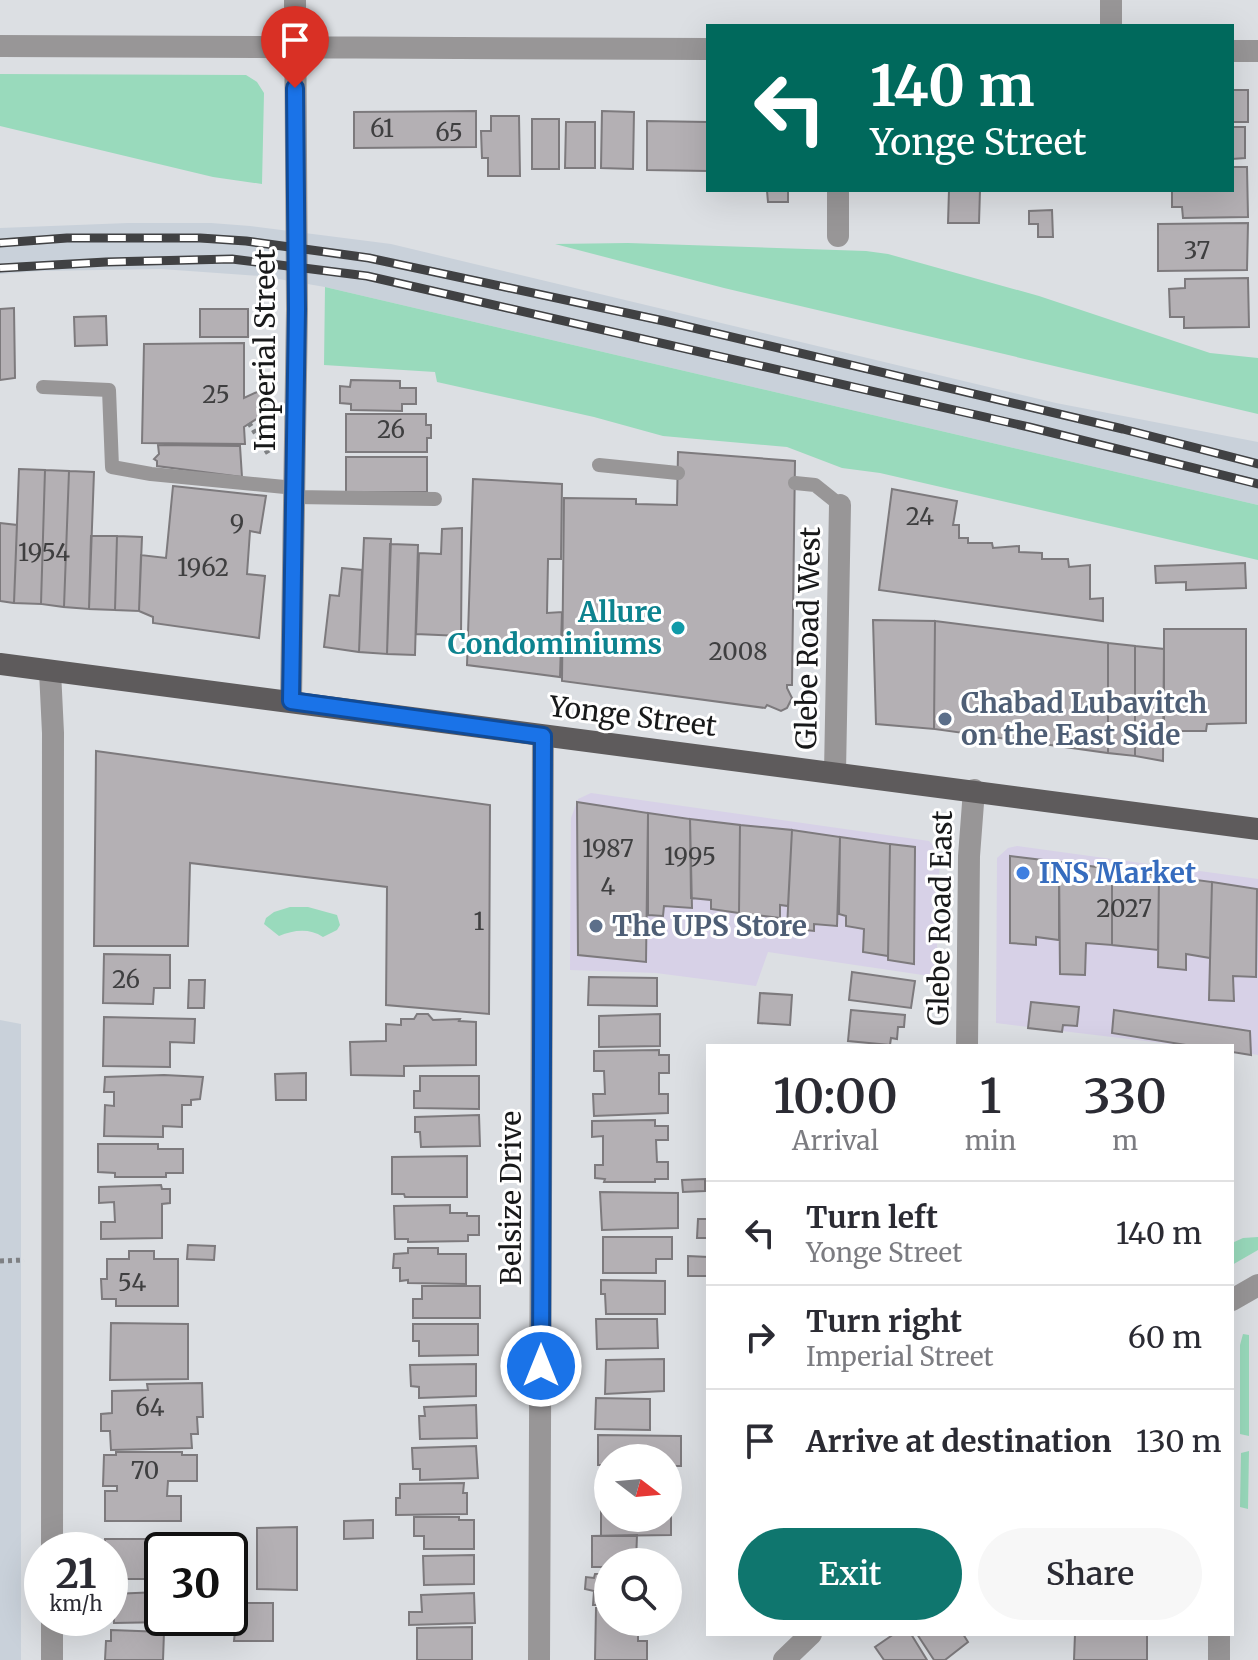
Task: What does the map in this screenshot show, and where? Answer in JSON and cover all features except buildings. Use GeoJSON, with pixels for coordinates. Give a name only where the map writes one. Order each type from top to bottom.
{"type":"FeatureCollection","features":[{"type":"Feature","properties":{"kind":"main road","name":"Yonge Street"},"geometry":{"type":"LineString","coordinates":[[0,664],[1258,829]]}},
{"type":"Feature","properties":{"kind":"street","name":"Imperial Street"},"geometry":{"type":"LineString","coordinates":[[291,701],[297,309],[295,0]]}},
{"type":"Feature","properties":{"kind":"street"},"geometry":{"type":"LineString","coordinates":[[1111,0],[1111,24]]}},
{"type":"Feature","properties":{"kind":"street"},"geometry":{"type":"LineString","coordinates":[[0,46],[706,49]]}},
{"type":"Feature","properties":{"kind":"street"},"geometry":{"type":"LineString","coordinates":[[1234,51],[1258,51]]}},
{"type":"Feature","properties":{"kind":"street"},"geometry":{"type":"LineString","coordinates":[[838,192],[838,236]]}},
{"type":"Feature","properties":{"kind":"street","name":"Glebe Road West"},"geometry":{"type":"LineString","coordinates":[[835,772],[840,505]]}},
{"type":"Feature","properties":{"kind":"street"},"geometry":{"type":"LineString","coordinates":[[50,671],[53,733],[52,1532]]}},
{"type":"Feature","properties":{"kind":"street","name":"Belsize Drive"},"geometry":{"type":"LineString","coordinates":[[539,1660],[543,736]]}},
{"type":"Feature","properties":{"kind":"street","name":"Glebe Road East"},"geometry":{"type":"LineString","coordinates":[[967,1044],[969,871],[974,790]]}},
{"type":"Feature","properties":{"kind":"street"},"geometry":{"type":"LineString","coordinates":[[1234,1299],[1258,1285]]}},
{"type":"Feature","properties":{"kind":"street"},"geometry":{"type":"LineString","coordinates":[[52,1636],[52,1660]]}},
{"type":"Feature","properties":{"kind":"street"},"geometry":{"type":"LineString","coordinates":[[784,1660],[809,1636]]}},
{"type":"Feature","properties":{"kind":"street"},"geometry":{"type":"LineString","coordinates":[[1219,1636],[1219,1660]]}},
{"type":"Feature","properties":{"kind":"lane"},"geometry":{"type":"LineString","coordinates":[[43,387],[109,390],[112,467],[294,492],[435,499]]}},
{"type":"Feature","properties":{"kind":"lane"},"geometry":{"type":"LineString","coordinates":[[599,465],[678,473]]}},
{"type":"Feature","properties":{"kind":"lane"},"geometry":{"type":"LineString","coordinates":[[795,483],[815,485],[840,505]]}},
{"type":"Feature","properties":{"kind":"path"},"geometry":{"type":"LineString","coordinates":[[249,423],[270,456]]}},
{"type":"Feature","properties":{"kind":"path"},"geometry":{"type":"LineString","coordinates":[[0,1261],[24,1260]]}},
{"type":"Feature","properties":{"kind":"shaded area"},"geometry":{"type":"Polygon","coordinates":[[[128,223],[250,226],[391,244],[1056,403],[1258,442],[1258,505],[325,287],[261,276],[161,269],[0,274],[0,228],[128,223]]]}},
{"type":"Feature","properties":{"kind":"shaded area"},"geometry":{"type":"Polygon","coordinates":[[[591,793],[929,841],[940,852],[936,977],[768,952],[756,986],[656,973],[570,970],[571,818],[578,799],[591,793]]]}},
{"type":"Feature","properties":{"kind":"shaded area"},"geometry":{"type":"Polygon","coordinates":[[[1017,846],[1258,879],[1258,1055],[1234,1051],[1234,1044],[1170,1044],[996,1023],[997,858],[1008,848],[1017,846]]]}},
{"type":"Feature","properties":{"kind":"shaded area"},"geometry":{"type":"Polygon","coordinates":[[[0,1020],[21,1024],[21,1660],[0,1660],[0,1020]]]}},
{"type":"Feature","properties":{"kind":"green space"},"geometry":{"type":"Polygon","coordinates":[[[0,74],[246,75],[257,82],[264,93],[262,184],[213,177],[0,126],[0,74]]]}},
{"type":"Feature","properties":{"kind":"green space"},"geometry":{"type":"Polygon","coordinates":[[[628,243],[888,254],[1039,296],[1210,353],[1258,358],[1258,414],[724,288],[555,244],[628,243]]]}},
{"type":"Feature","properties":{"kind":"green space"},"geometry":{"type":"Polygon","coordinates":[[[325,287],[1258,505],[1258,560],[880,473],[842,468],[787,447],[663,436],[594,417],[437,382],[435,372],[324,365],[325,287]]]}},
{"type":"Feature","properties":{"kind":"green space"},"geometry":{"type":"Polygon","coordinates":[[[290,907],[308,907],[337,915],[340,925],[323,937],[301,931],[279,936],[264,924],[274,912],[290,907]]]}},
{"type":"Feature","properties":{"kind":"green space"},"geometry":{"type":"Polygon","coordinates":[[[1258,1237],[1258,1250],[1234,1264],[1234,1242],[1258,1237]]]}},
{"type":"Feature","properties":{"kind":"green space"},"geometry":{"type":"Polygon","coordinates":[[[1243,1334],[1249,1335],[1249,1436],[1240,1434],[1240,1345],[1243,1334]]]}},
{"type":"Feature","properties":{"kind":"green space"},"geometry":{"type":"Polygon","coordinates":[[[1249,1451],[1248,1509],[1240,1507],[1241,1453],[1249,1451]]]}},
{"type":"Feature","properties":{"kind":"railway"},"geometry":{"type":"LineString","coordinates":[[0,243],[67,238],[200,238],[246,241],[369,258],[664,321],[1123,429],[1258,464]]}},
{"type":"Feature","properties":{"kind":"railway"},"geometry":{"type":"LineString","coordinates":[[0,268],[232,259],[367,276],[1029,427],[1258,484]]}},
{"type":"Feature","properties":{"kind":"place","name":"Allure Condominiums"},"geometry":{"type":"Point","coordinates":[678,628]}},
{"type":"Feature","properties":{"kind":"place","name":"Chabad Lubavitch on the East Side"},"geometry":{"type":"Point","coordinates":[945,719]}},
{"type":"Feature","properties":{"kind":"place","name":"INS Market"},"geometry":{"type":"Point","coordinates":[1023,873]}},
{"type":"Feature","properties":{"kind":"place","name":"The UPS Store"},"geometry":{"type":"Point","coordinates":[596,926]}},
{"type":"Feature","properties":{"kind":"route"},"geometry":{"type":"LineString","coordinates":[[295,88],[297,309],[291,701],[543,736],[541,1366]]}}]}
